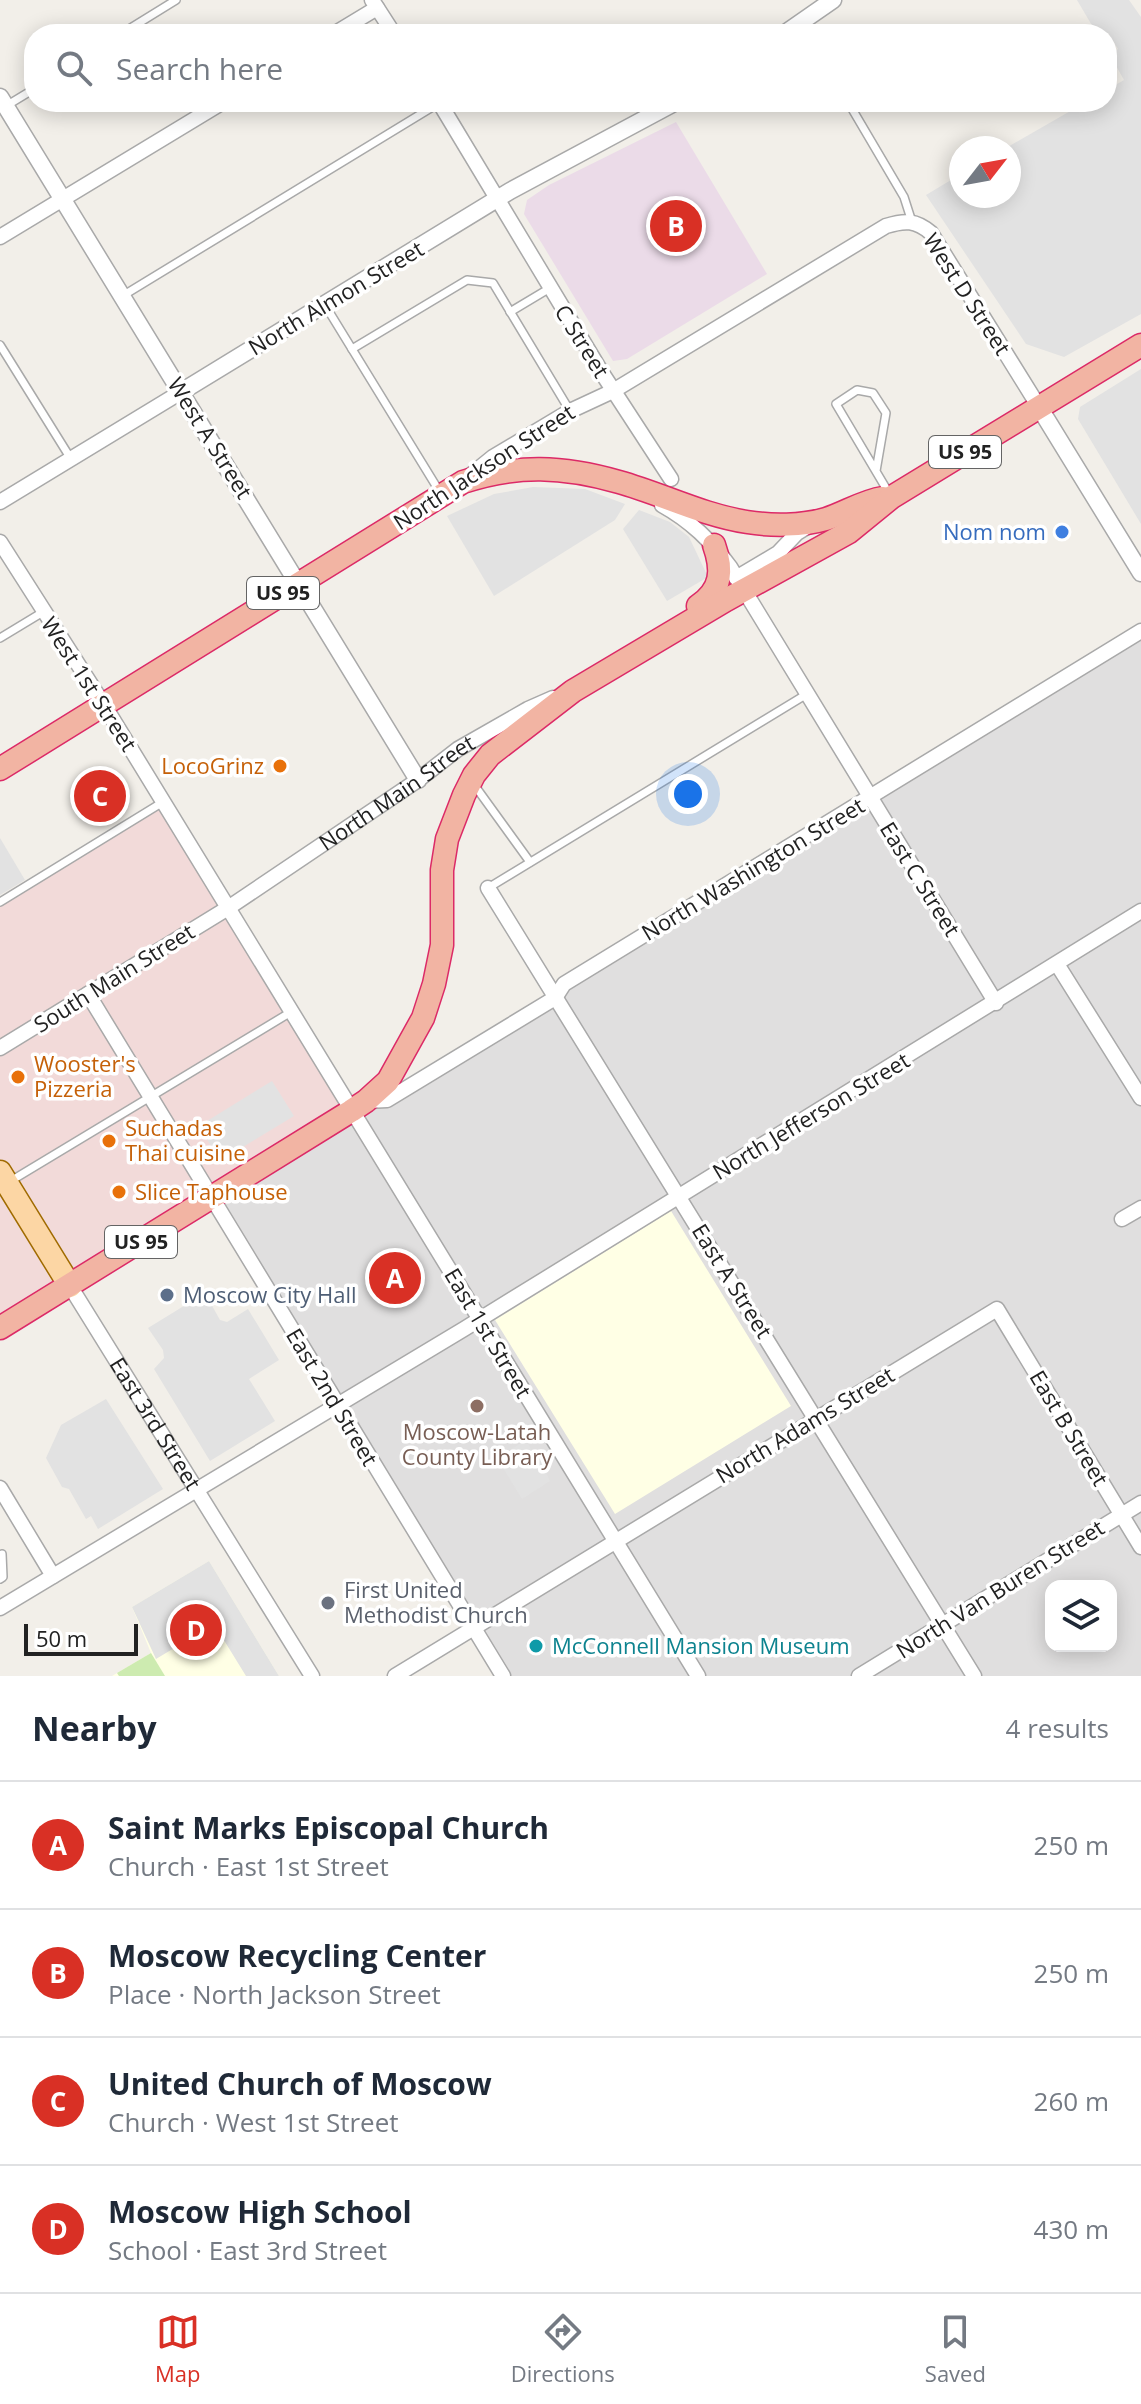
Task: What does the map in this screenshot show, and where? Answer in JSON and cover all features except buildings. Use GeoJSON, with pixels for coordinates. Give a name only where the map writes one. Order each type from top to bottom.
{"type":"FeatureCollection","features":[{"type":"Feature","properties":{"kind":"highway","name":"North Main Street"},"geometry":{"type":"LineString","coordinates":[[359,1106],[388,1081],[423,1018],[442,945],[442,870],[447,839],[471,781],[490,755],[573,691],[661,638],[740,584],[849,532],[892,497],[1141,345]]}},
{"type":"Feature","properties":{"kind":"highway","name":"North Main Street"},"geometry":{"type":"LineString","coordinates":[[463,482],[493,472],[526,468],[574,472],[747,522],[779,524],[823,520],[872,499],[892,497]]}},
{"type":"Feature","properties":{"kind":"highway","name":"North Jackson Street"},"geometry":{"type":"LineString","coordinates":[[104,705],[463,482]]}},
{"type":"Feature","properties":{"kind":"highway"},"geometry":{"type":"LineString","coordinates":[[661,638],[676,619],[708,599],[716,589],[721,575],[714,545]]}},
{"type":"Feature","properties":{"kind":"highway","name":"US 95"},"geometry":{"type":"LineString","coordinates":[[0,769],[104,705]]}},
{"type":"Feature","properties":{"kind":"highway","name":"US 95"},"geometry":{"type":"LineString","coordinates":[[0,1328],[359,1106]]}},
{"type":"Feature","properties":{"kind":"main road","name":"East 3rd Street"},"geometry":{"type":"LineString","coordinates":[[2,1181],[70,1286]]}},
{"type":"Feature","properties":{"kind":"street"},"geometry":{"type":"LineString","coordinates":[[798,24],[833,0]]}},
{"type":"Feature","properties":{"kind":"street"},"geometry":{"type":"LineString","coordinates":[[347,24],[374,4],[387,24]]}},
{"type":"Feature","properties":{"kind":"street","name":"West A Street"},"geometry":{"type":"LineString","coordinates":[[2,101],[418,780]]}},
{"type":"Feature","properties":{"kind":"street"},"geometry":{"type":"LineString","coordinates":[[0,237],[206,112]]}},
{"type":"Feature","properties":{"kind":"street","name":"C Street"},"geometry":{"type":"LineString","coordinates":[[445,112],[613,391],[671,479]]}},
{"type":"Feature","properties":{"kind":"street","name":"North Almon Street"},"geometry":{"type":"LineString","coordinates":[[0,502],[497,200],[658,112]]}},
{"type":"Feature","properties":{"kind":"street","name":"North Jackson Street"},"geometry":{"type":"LineString","coordinates":[[463,482],[473,470],[493,457],[570,411],[613,391],[886,226],[912,222]]}},
{"type":"Feature","properties":{"kind":"street","name":"West D Street"},"geometry":{"type":"LineString","coordinates":[[912,222],[931,233],[1039,407]]}},
{"type":"Feature","properties":{"kind":"street"},"geometry":{"type":"LineString","coordinates":[[1039,407],[1141,573]]}},
{"type":"Feature","properties":{"kind":"street","name":"East C Street"},"geometry":{"type":"LineString","coordinates":[[633,487],[695,526],[714,545],[996,1003]]}},
{"type":"Feature","properties":{"kind":"street","name":"North Main Street"},"geometry":{"type":"LineString","coordinates":[[740,584],[797,533],[823,520]]}},
{"type":"Feature","properties":{"kind":"street","name":"West 1st Street"},"geometry":{"type":"LineString","coordinates":[[0,542],[228,908]]}},
{"type":"Feature","properties":{"kind":"street","name":"North Washington Street"},"geometry":{"type":"LineString","coordinates":[[359,1106],[387,1100],[555,998],[564,984],[1141,631]]}},
{"type":"Feature","properties":{"kind":"street","name":"North Main Street"},"geometry":{"type":"LineString","coordinates":[[228,908],[418,780],[458,749],[528,709],[573,691]]}},
{"type":"Feature","properties":{"kind":"street","name":"East A Street"},"geometry":{"type":"LineString","coordinates":[[488,888],[974,1676]]}},
{"type":"Feature","properties":{"kind":"street","name":"South Main Street"},"geometry":{"type":"LineString","coordinates":[[0,1048],[228,908]]}},
{"type":"Feature","properties":{"kind":"street","name":"East 1st Street"},"geometry":{"type":"LineString","coordinates":[[228,908],[291,1012],[359,1106],[479,1319],[698,1676]]}},
{"type":"Feature","properties":{"kind":"street","name":"North Jefferson Street"},"geometry":{"type":"LineString","coordinates":[[0,1608],[479,1319],[1141,911]]}},
{"type":"Feature","properties":{"kind":"street"},"geometry":{"type":"LineString","coordinates":[[1057,964],[1141,1098]]}},
{"type":"Feature","properties":{"kind":"street","name":"East 2nd Street"},"geometry":{"type":"LineString","coordinates":[[88,994],[503,1676]]}},
{"type":"Feature","properties":{"kind":"street"},"geometry":{"type":"LineString","coordinates":[[1122,1219],[1141,1208]]}},
{"type":"Feature","properties":{"kind":"street","name":"East 3rd Street"},"geometry":{"type":"LineString","coordinates":[[70,1286],[312,1676]]}},
{"type":"Feature","properties":{"kind":"street","name":"North Adams Street"},"geometry":{"type":"LineString","coordinates":[[395,1676],[613,1540],[997,1309]]}},
{"type":"Feature","properties":{"kind":"street","name":"East B Street"},"geometry":{"type":"LineString","coordinates":[[997,1309],[1141,1547]]}},
{"type":"Feature","properties":{"kind":"street"},"geometry":{"type":"LineString","coordinates":[[0,1488],[53,1576]]}},
{"type":"Feature","properties":{"kind":"street","name":"North Van Buren Street"},"geometry":{"type":"LineString","coordinates":[[859,1676],[1141,1503]]}},
{"type":"Feature","properties":{"kind":"lane"},"geometry":{"type":"LineString","coordinates":[[137,24],[176,0]]}},
{"type":"Feature","properties":{"kind":"lane"},"geometry":{"type":"LineString","coordinates":[[2,101],[24,93]]}},
{"type":"Feature","properties":{"kind":"lane"},"geometry":{"type":"LineString","coordinates":[[123,295],[423,112]]}},
{"type":"Feature","properties":{"kind":"lane","name":"West D Street"},"geometry":{"type":"LineString","coordinates":[[854,112],[904,197],[912,222]]}},
{"type":"Feature","properties":{"kind":"lane"},"geometry":{"type":"LineString","coordinates":[[352,349],[467,280],[493,283],[570,411]]}},
{"type":"Feature","properties":{"kind":"lane"},"geometry":{"type":"LineString","coordinates":[[510,312],[550,288]]}},
{"type":"Feature","properties":{"kind":"lane"},"geometry":{"type":"LineString","coordinates":[[325,305],[441,495]]}},
{"type":"Feature","properties":{"kind":"lane"},"geometry":{"type":"LineString","coordinates":[[0,345],[71,459]]}},
{"type":"Feature","properties":{"kind":"lane"},"geometry":{"type":"LineString","coordinates":[[876,471],[886,413],[873,393],[857,390],[836,404],[876,471],[892,497]]}},
{"type":"Feature","properties":{"kind":"lane"},"geometry":{"type":"LineString","coordinates":[[0,638],[43,612]]}},
{"type":"Feature","properties":{"kind":"lane"},"geometry":{"type":"LineString","coordinates":[[488,888],[807,694]]}},
{"type":"Feature","properties":{"kind":"lane"},"geometry":{"type":"LineString","coordinates":[[471,781],[530,862]]}},
{"type":"Feature","properties":{"kind":"lane"},"geometry":{"type":"LineString","coordinates":[[0,902],[163,802]]}},
{"type":"Feature","properties":{"kind":"lane"},"geometry":{"type":"LineString","coordinates":[[2,1181],[291,1012]]}},
{"type":"Feature","properties":{"kind":"lane"},"geometry":{"type":"LineString","coordinates":[[0,1579],[3,1577],[2,1554]]}},
{"type":"Feature","properties":{"kind":"shaded area"},"geometry":{"type":"Polygon","coordinates":[[[1077,0],[1129,0],[1141,17],[1141,314],[1064,357],[1026,344],[926,195],[949,181],[949,208],[1021,208],[1021,139],[1069,112],[1117,112],[1117,84],[1124,80],[1117,68],[1117,24],[1091,24],[1077,0]]]}},
{"type":"Feature","properties":{"kind":"shaded area"},"geometry":{"type":"Polygon","coordinates":[[[676,122],[767,274],[627,359],[613,361],[524,214],[527,200],[549,185],[676,122]]]}},
{"type":"Feature","properties":{"kind":"shaded area"},"geometry":{"type":"Polygon","coordinates":[[[1141,369],[1141,524],[1078,419],[1080,407],[1141,369]]]}},
{"type":"Feature","properties":{"kind":"shaded area"},"geometry":{"type":"Polygon","coordinates":[[[533,487],[585,489],[625,504],[615,520],[494,596],[447,516],[494,494],[533,487]]]}},
{"type":"Feature","properties":{"kind":"shaded area"},"geometry":{"type":"Polygon","coordinates":[[[639,510],[670,522],[689,537],[708,577],[667,601],[623,529],[639,510]]]}},
{"type":"Feature","properties":{"kind":"shaded area"},"geometry":{"type":"Polygon","coordinates":[[[1141,632],[1141,1676],[503,1676],[213,1197],[387,1100],[564,984],[1141,632]]]}},
{"type":"Feature","properties":{"kind":"shaded area"},"geometry":{"type":"Polygon","coordinates":[[[164,804],[350,1113],[0,1329],[0,903],[164,804]]]}},
{"type":"Feature","properties":{"kind":"shaded area"},"geometry":{"type":"Polygon","coordinates":[[[0,838],[25,880],[0,895],[0,838]]]}},
{"type":"Feature","properties":{"kind":"shaded area"},"geometry":{"type":"Polygon","coordinates":[[[272,1081],[294,1116],[220,1161],[199,1126],[272,1081]]]}},
{"type":"Feature","properties":{"kind":"shaded area"},"geometry":{"type":"Polygon","coordinates":[[[671,1211],[791,1406],[615,1514],[495,1320],[671,1211]]]}},
{"type":"Feature","properties":{"kind":"shaded area"},"geometry":{"type":"Polygon","coordinates":[[[205,1293],[220,1320],[227,1322],[248,1309],[279,1360],[249,1379],[275,1421],[210,1461],[154,1369],[164,1358],[163,1350],[148,1328],[205,1293]]]}},
{"type":"Feature","properties":{"kind":"shaded area"},"geometry":{"type":"Polygon","coordinates":[[[106,1399],[163,1489],[98,1529],[91,1516],[86,1519],[69,1489],[62,1487],[46,1458],[61,1425],[106,1399]]]}},
{"type":"Feature","properties":{"kind":"shaded area"},"geometry":{"type":"Polygon","coordinates":[[[526,1440],[533,1453],[537,1453],[550,1481],[522,1499],[497,1458],[526,1440]]]}},
{"type":"Feature","properties":{"kind":"shaded area"},"geometry":{"type":"Polygon","coordinates":[[[209,1561],[279,1676],[112,1676],[151,1653],[132,1607],[209,1561]]]}},
{"type":"Feature","properties":{"kind":"shaded area"},"geometry":{"type":"Polygon","coordinates":[[[209,1561],[279,1676],[246,1676],[214,1624],[156,1659],[132,1607],[209,1561]]]}},
{"type":"Feature","properties":{"kind":"green space"},"geometry":{"type":"Polygon","coordinates":[[[151,1653],[165,1676],[119,1676],[117,1673],[151,1653]]]}},
{"type":"Feature","properties":{"kind":"place","name":"Moscow Recycling Center"},"geometry":{"type":"Point","coordinates":[676,226]}},
{"type":"Feature","properties":{"kind":"place","name":"Nom nom"},"geometry":{"type":"Point","coordinates":[1062,532]}},
{"type":"Feature","properties":{"kind":"place","name":"LocoGrinz"},"geometry":{"type":"Point","coordinates":[280,766]}},
{"type":"Feature","properties":{"kind":"place","name":"United Church of Moscow"},"geometry":{"type":"Point","coordinates":[100,796]}},
{"type":"Feature","properties":{"kind":"place","name":"Wooster's Pizzeria"},"geometry":{"type":"Point","coordinates":[18,1077]}},
{"type":"Feature","properties":{"kind":"place","name":"Suchadas Thai cuisine"},"geometry":{"type":"Point","coordinates":[109,1141]}},
{"type":"Feature","properties":{"kind":"place","name":"Slice Taphouse"},"geometry":{"type":"Point","coordinates":[119,1192]}},
{"type":"Feature","properties":{"kind":"place","name":"Saint Marks Episcopal Church"},"geometry":{"type":"Point","coordinates":[395,1278]}},
{"type":"Feature","properties":{"kind":"place","name":"Moscow City Hall"},"geometry":{"type":"Point","coordinates":[167,1295]}},
{"type":"Feature","properties":{"kind":"place","name":"Moscow-Latah County Library"},"geometry":{"type":"Point","coordinates":[477,1406]}},
{"type":"Feature","properties":{"kind":"place","name":"First United Methodist Church"},"geometry":{"type":"Point","coordinates":[328,1603]}},
{"type":"Feature","properties":{"kind":"place","name":"Moscow High School"},"geometry":{"type":"Point","coordinates":[196,1630]}},
{"type":"Feature","properties":{"kind":"place","name":"McConnell Mansion Museum"},"geometry":{"type":"Point","coordinates":[536,1646]}}]}
